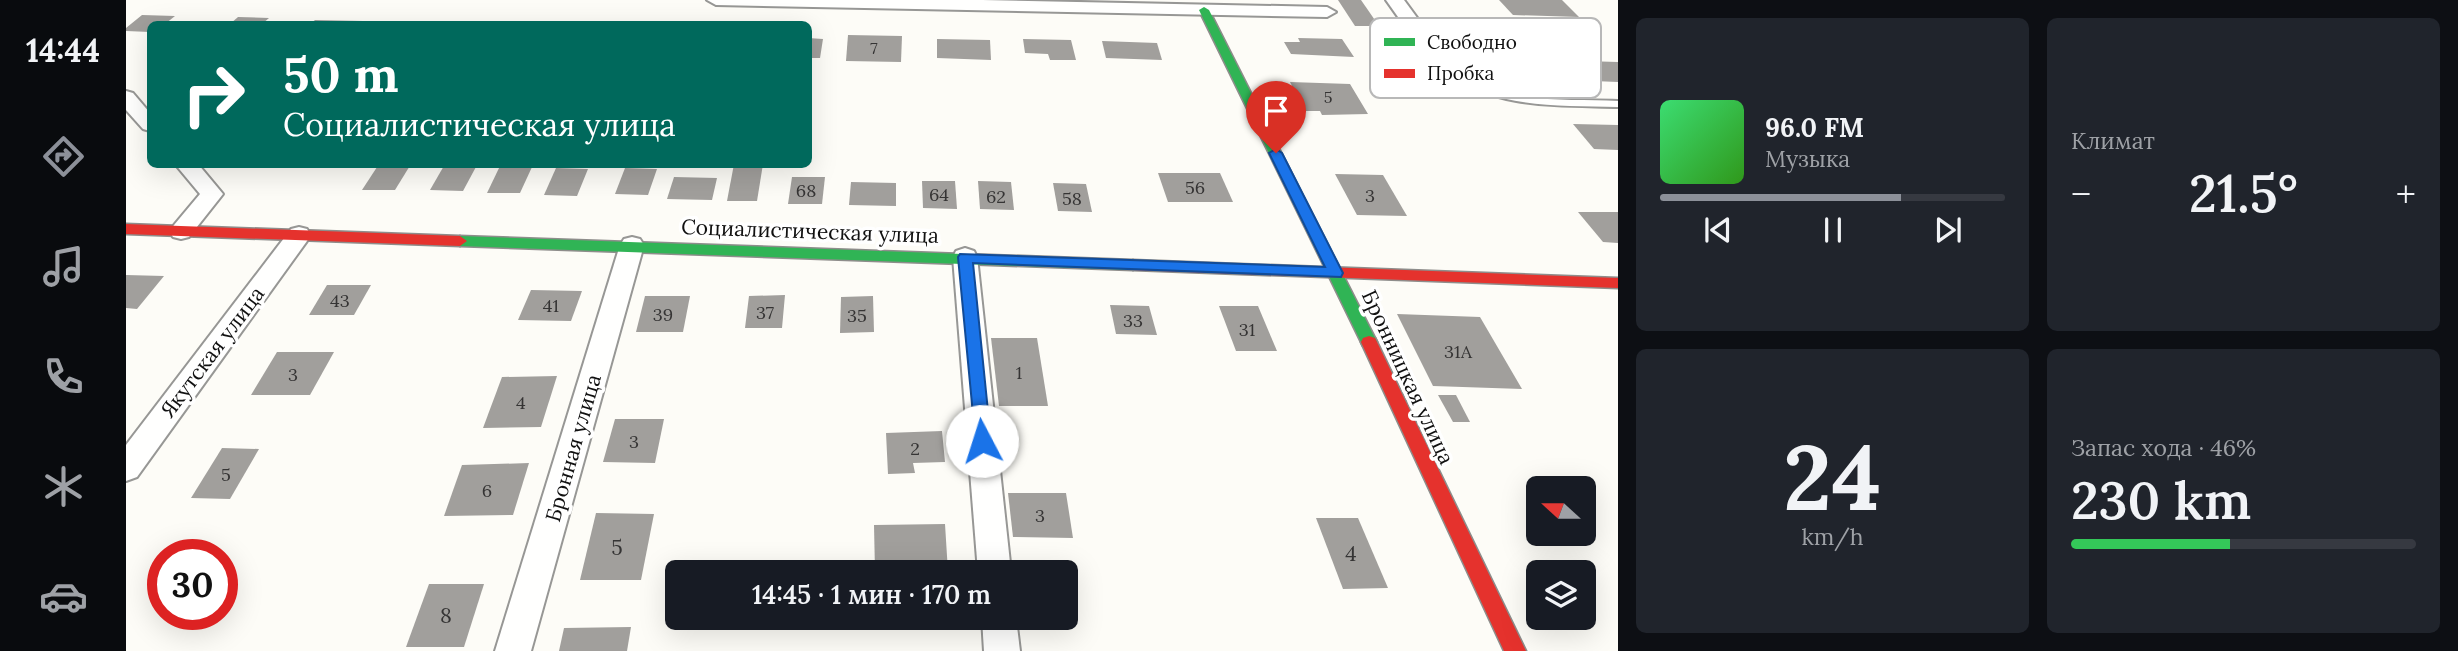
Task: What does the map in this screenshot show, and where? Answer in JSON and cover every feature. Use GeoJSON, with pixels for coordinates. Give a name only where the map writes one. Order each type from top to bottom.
{"type":"FeatureCollection","features":[{"type":"Feature","properties":{"kind":"street"},"geometry":{"type":"LineString","coordinates":[[716,0],[1030,4],[1327,12]]}},
{"type":"Feature","properties":{"kind":"street"},"geometry":{"type":"LineString","coordinates":[[1395,0],[1408,18]]}},
{"type":"Feature","properties":{"kind":"street","name":"Бронницкая улица"},"geometry":{"type":"LineString","coordinates":[[1205,10],[1336,273],[1515,651]]}},
{"type":"Feature","properties":{"kind":"street"},"geometry":{"type":"LineString","coordinates":[[126,97],[147,122]]}},
{"type":"Feature","properties":{"kind":"street"},"geometry":{"type":"LineString","coordinates":[[181,231],[212,194],[189,168]]}},
{"type":"Feature","properties":{"kind":"street","name":"Социалистическая улица"},"geometry":{"type":"LineString","coordinates":[[126,229],[965,257],[1618,283]]}},
{"type":"Feature","properties":{"kind":"street","name":"Якутская улица"},"geometry":{"type":"LineString","coordinates":[[126,468],[299,235]]}},
{"type":"Feature","properties":{"kind":"street","name":"Бронная улица"},"geometry":{"type":"LineString","coordinates":[[513,651],[632,245]]}},
{"type":"Feature","properties":{"kind":"street"},"geometry":{"type":"LineString","coordinates":[[965,257],[994,560]]}},
{"type":"Feature","properties":{"kind":"street"},"geometry":{"type":"LineString","coordinates":[[1000,630],[1002,651]]}},
{"type":"Feature","properties":{"kind":"lane"},"geometry":{"type":"LineString","coordinates":[[1514,98],[1618,104]]}},
{"type":"Feature","properties":{"kind":"building"},"geometry":{"type":"Polygon","coordinates":[[[1338,0],[1361,0],[1373,18],[1370,18],[1370,26],[1355,26],[1338,0]]]}},
{"type":"Feature","properties":{"kind":"building"},"geometry":{"type":"Polygon","coordinates":[[[1499,0],[1562,0],[1579,17],[1513,15],[1499,0]]]}},
{"type":"Feature","properties":{"kind":"building"},"geometry":{"type":"Polygon","coordinates":[[[142,15],[175,16],[169,21],[147,21],[147,32],[126,31],[126,28],[142,15]]]}},
{"type":"Feature","properties":{"kind":"building"},"geometry":{"type":"Polygon","coordinates":[[[238,17],[269,18],[266,21],[233,21],[238,17]]]}},
{"type":"Feature","properties":{"kind":"building"},"geometry":{"type":"Polygon","coordinates":[[[848,35],[902,36],[901,62],[846,61],[848,35]]]}},
{"type":"Feature","properties":{"kind":"building"},"geometry":{"type":"Polygon","coordinates":[[[812,38],[823,39],[820,58],[812,58],[812,38]]]}},
{"type":"Feature","properties":{"kind":"building"},"geometry":{"type":"Polygon","coordinates":[[[1298,38],[1342,39],[1354,57],[1291,54],[1284,42],[1300,42],[1298,38]]]}},
{"type":"Feature","properties":{"kind":"building"},"geometry":{"type":"Polygon","coordinates":[[[937,39],[990,40],[991,60],[937,58],[937,39]]]}},
{"type":"Feature","properties":{"kind":"building"},"geometry":{"type":"Polygon","coordinates":[[[1023,39],[1071,40],[1076,60],[1050,60],[1048,54],[1025,53],[1023,39]]]}},
{"type":"Feature","properties":{"kind":"building"},"geometry":{"type":"Polygon","coordinates":[[[1102,41],[1157,43],[1162,60],[1106,58],[1102,41]]]}},
{"type":"Feature","properties":{"kind":"building"},"geometry":{"type":"Polygon","coordinates":[[[1601,61],[1618,62],[1618,82],[1601,81],[1601,61]]]}},
{"type":"Feature","properties":{"kind":"building"},"geometry":{"type":"Polygon","coordinates":[[[1290,82],[1350,84],[1368,114],[1322,115],[1320,111],[1305,111],[1290,82]]]}},
{"type":"Feature","properties":{"kind":"building"},"geometry":{"type":"Polygon","coordinates":[[[1573,124],[1618,125],[1618,150],[1594,149],[1573,124]]]}},
{"type":"Feature","properties":{"kind":"building"},"geometry":{"type":"Polygon","coordinates":[[[376,168],[409,168],[395,190],[362,190],[376,168]]]}},
{"type":"Feature","properties":{"kind":"building"},"geometry":{"type":"Polygon","coordinates":[[[443,168],[475,168],[463,191],[430,190],[443,168]]]}},
{"type":"Feature","properties":{"kind":"building"},"geometry":{"type":"Polygon","coordinates":[[[499,168],[532,168],[520,193],[487,193],[499,168]]]}},
{"type":"Feature","properties":{"kind":"building"},"geometry":{"type":"Polygon","coordinates":[[[556,168],[588,169],[577,196],[544,195],[556,168]]]}},
{"type":"Feature","properties":{"kind":"building"},"geometry":{"type":"Polygon","coordinates":[[[625,168],[657,169],[648,195],[615,194],[625,168]]]}},
{"type":"Feature","properties":{"kind":"building"},"geometry":{"type":"Polygon","coordinates":[[[733,168],[762,168],[757,201],[727,201],[733,168]]]}},
{"type":"Feature","properties":{"kind":"building"},"geometry":{"type":"Polygon","coordinates":[[[1158,173],[1220,173],[1233,202],[1168,202],[1158,173]]]}},
{"type":"Feature","properties":{"kind":"building"},"geometry":{"type":"Polygon","coordinates":[[[1335,174],[1383,175],[1407,216],[1357,215],[1335,174]]]}},
{"type":"Feature","properties":{"kind":"building"},"geometry":{"type":"Polygon","coordinates":[[[674,177],[717,178],[712,200],[667,199],[674,177]]]}},
{"type":"Feature","properties":{"kind":"building"},"geometry":{"type":"Polygon","coordinates":[[[792,177],[825,177],[822,204],[788,204],[792,177]]]}},
{"type":"Feature","properties":{"kind":"building"},"geometry":{"type":"Polygon","coordinates":[[[922,181],[955,181],[957,209],[923,208],[922,181]]]}},
{"type":"Feature","properties":{"kind":"building"},"geometry":{"type":"Polygon","coordinates":[[[978,181],[1011,182],[1014,210],[980,209],[978,181]]]}},
{"type":"Feature","properties":{"kind":"building"},"geometry":{"type":"Polygon","coordinates":[[[851,182],[896,183],[896,206],[849,205],[851,182]]]}},
{"type":"Feature","properties":{"kind":"building"},"geometry":{"type":"Polygon","coordinates":[[[1053,183],[1086,184],[1092,212],[1058,211],[1053,183]]]}},
{"type":"Feature","properties":{"kind":"building"},"geometry":{"type":"Polygon","coordinates":[[[1578,212],[1618,212],[1618,243],[1603,242],[1578,212]]]}},
{"type":"Feature","properties":{"kind":"building"},"geometry":{"type":"Polygon","coordinates":[[[126,275],[164,276],[137,309],[126,308],[126,275]]]}},
{"type":"Feature","properties":{"kind":"building"},"geometry":{"type":"Polygon","coordinates":[[[327,285],[371,285],[354,315],[309,315],[327,285]]]}},
{"type":"Feature","properties":{"kind":"building"},"geometry":{"type":"Polygon","coordinates":[[[531,290],[582,291],[571,321],[518,320],[531,290]]]}},
{"type":"Feature","properties":{"kind":"building"},"geometry":{"type":"Polygon","coordinates":[[[785,295],[782,328],[745,328],[749,296],[785,295]]]}},
{"type":"Feature","properties":{"kind":"building"},"geometry":{"type":"Polygon","coordinates":[[[645,296],[690,296],[683,332],[636,332],[645,296]]]}},
{"type":"Feature","properties":{"kind":"building"},"geometry":{"type":"Polygon","coordinates":[[[873,296],[874,332],[840,333],[841,297],[873,296]]]}},
{"type":"Feature","properties":{"kind":"building"},"geometry":{"type":"Polygon","coordinates":[[[1110,305],[1149,306],[1157,335],[1116,334],[1110,305]]]}},
{"type":"Feature","properties":{"kind":"building"},"geometry":{"type":"Polygon","coordinates":[[[1219,306],[1258,306],[1277,351],[1236,351],[1219,306]]]}},
{"type":"Feature","properties":{"kind":"building"},"geometry":{"type":"Polygon","coordinates":[[[1397,314],[1480,317],[1522,389],[1433,386],[1397,314]]]}},
{"type":"Feature","properties":{"kind":"building"},"geometry":{"type":"Polygon","coordinates":[[[991,338],[1037,338],[1048,406],[999,406],[991,338]]]}},
{"type":"Feature","properties":{"kind":"building"},"geometry":{"type":"Polygon","coordinates":[[[277,352],[334,352],[310,395],[251,395],[277,352]]]}},
{"type":"Feature","properties":{"kind":"building"},"geometry":{"type":"Polygon","coordinates":[[[557,376],[541,427],[483,428],[502,377],[557,376]]]}},
{"type":"Feature","properties":{"kind":"building"},"geometry":{"type":"Polygon","coordinates":[[[1438,395],[1456,395],[1470,422],[1453,422],[1438,395]]]}},
{"type":"Feature","properties":{"kind":"building"},"geometry":{"type":"Polygon","coordinates":[[[615,419],[664,419],[655,463],[603,462],[615,419]]]}},
{"type":"Feature","properties":{"kind":"building"},"geometry":{"type":"Polygon","coordinates":[[[942,431],[945,462],[913,463],[915,473],[888,474],[886,433],[942,431]]]}},
{"type":"Feature","properties":{"kind":"building"},"geometry":{"type":"Polygon","coordinates":[[[222,448],[259,449],[230,499],[191,498],[222,448]]]}},
{"type":"Feature","properties":{"kind":"building"},"geometry":{"type":"Polygon","coordinates":[[[529,463],[513,515],[444,516],[462,465],[529,463]]]}},
{"type":"Feature","properties":{"kind":"building"},"geometry":{"type":"Polygon","coordinates":[[[1008,493],[1066,493],[1073,538],[1013,537],[1008,493]]]}},
{"type":"Feature","properties":{"kind":"building"},"geometry":{"type":"Polygon","coordinates":[[[596,513],[654,514],[641,580],[580,580],[596,513]]]}},
{"type":"Feature","properties":{"kind":"building"},"geometry":{"type":"Polygon","coordinates":[[[1316,518],[1358,518],[1388,588],[1343,589],[1316,518]]]}},
{"type":"Feature","properties":{"kind":"building"},"geometry":{"type":"Polygon","coordinates":[[[945,524],[947,560],[875,560],[874,525],[945,524]]]}},
{"type":"Feature","properties":{"kind":"building"},"geometry":{"type":"Polygon","coordinates":[[[429,584],[484,584],[464,647],[406,647],[429,584]]]}},
{"type":"Feature","properties":{"kind":"building"},"geometry":{"type":"Polygon","coordinates":[[[631,627],[627,651],[559,651],[564,628],[631,627]]]}},
{"type":"Feature","properties":{"kind":"traffic: fast"},"geometry":{"type":"LineString","coordinates":[[1204,10],[1369,342]]}},
{"type":"Feature","properties":{"kind":"traffic: fast"},"geometry":{"type":"LineString","coordinates":[[460,241],[1133,265]]}},
{"type":"Feature","properties":{"kind":"traffic: jam"},"geometry":{"type":"LineString","coordinates":[[126,229],[460,241]]}},
{"type":"Feature","properties":{"kind":"traffic: jam"},"geometry":{"type":"LineString","coordinates":[[1133,265],[1618,283]]}},
{"type":"Feature","properties":{"kind":"traffic: jam"},"geometry":{"type":"LineString","coordinates":[[1369,342],[1515,651]]}},
{"type":"Feature","properties":{"kind":"route"},"geometry":{"type":"LineString","coordinates":[[982,441],[965,257],[1336,273],[1276,153]]}}]}
